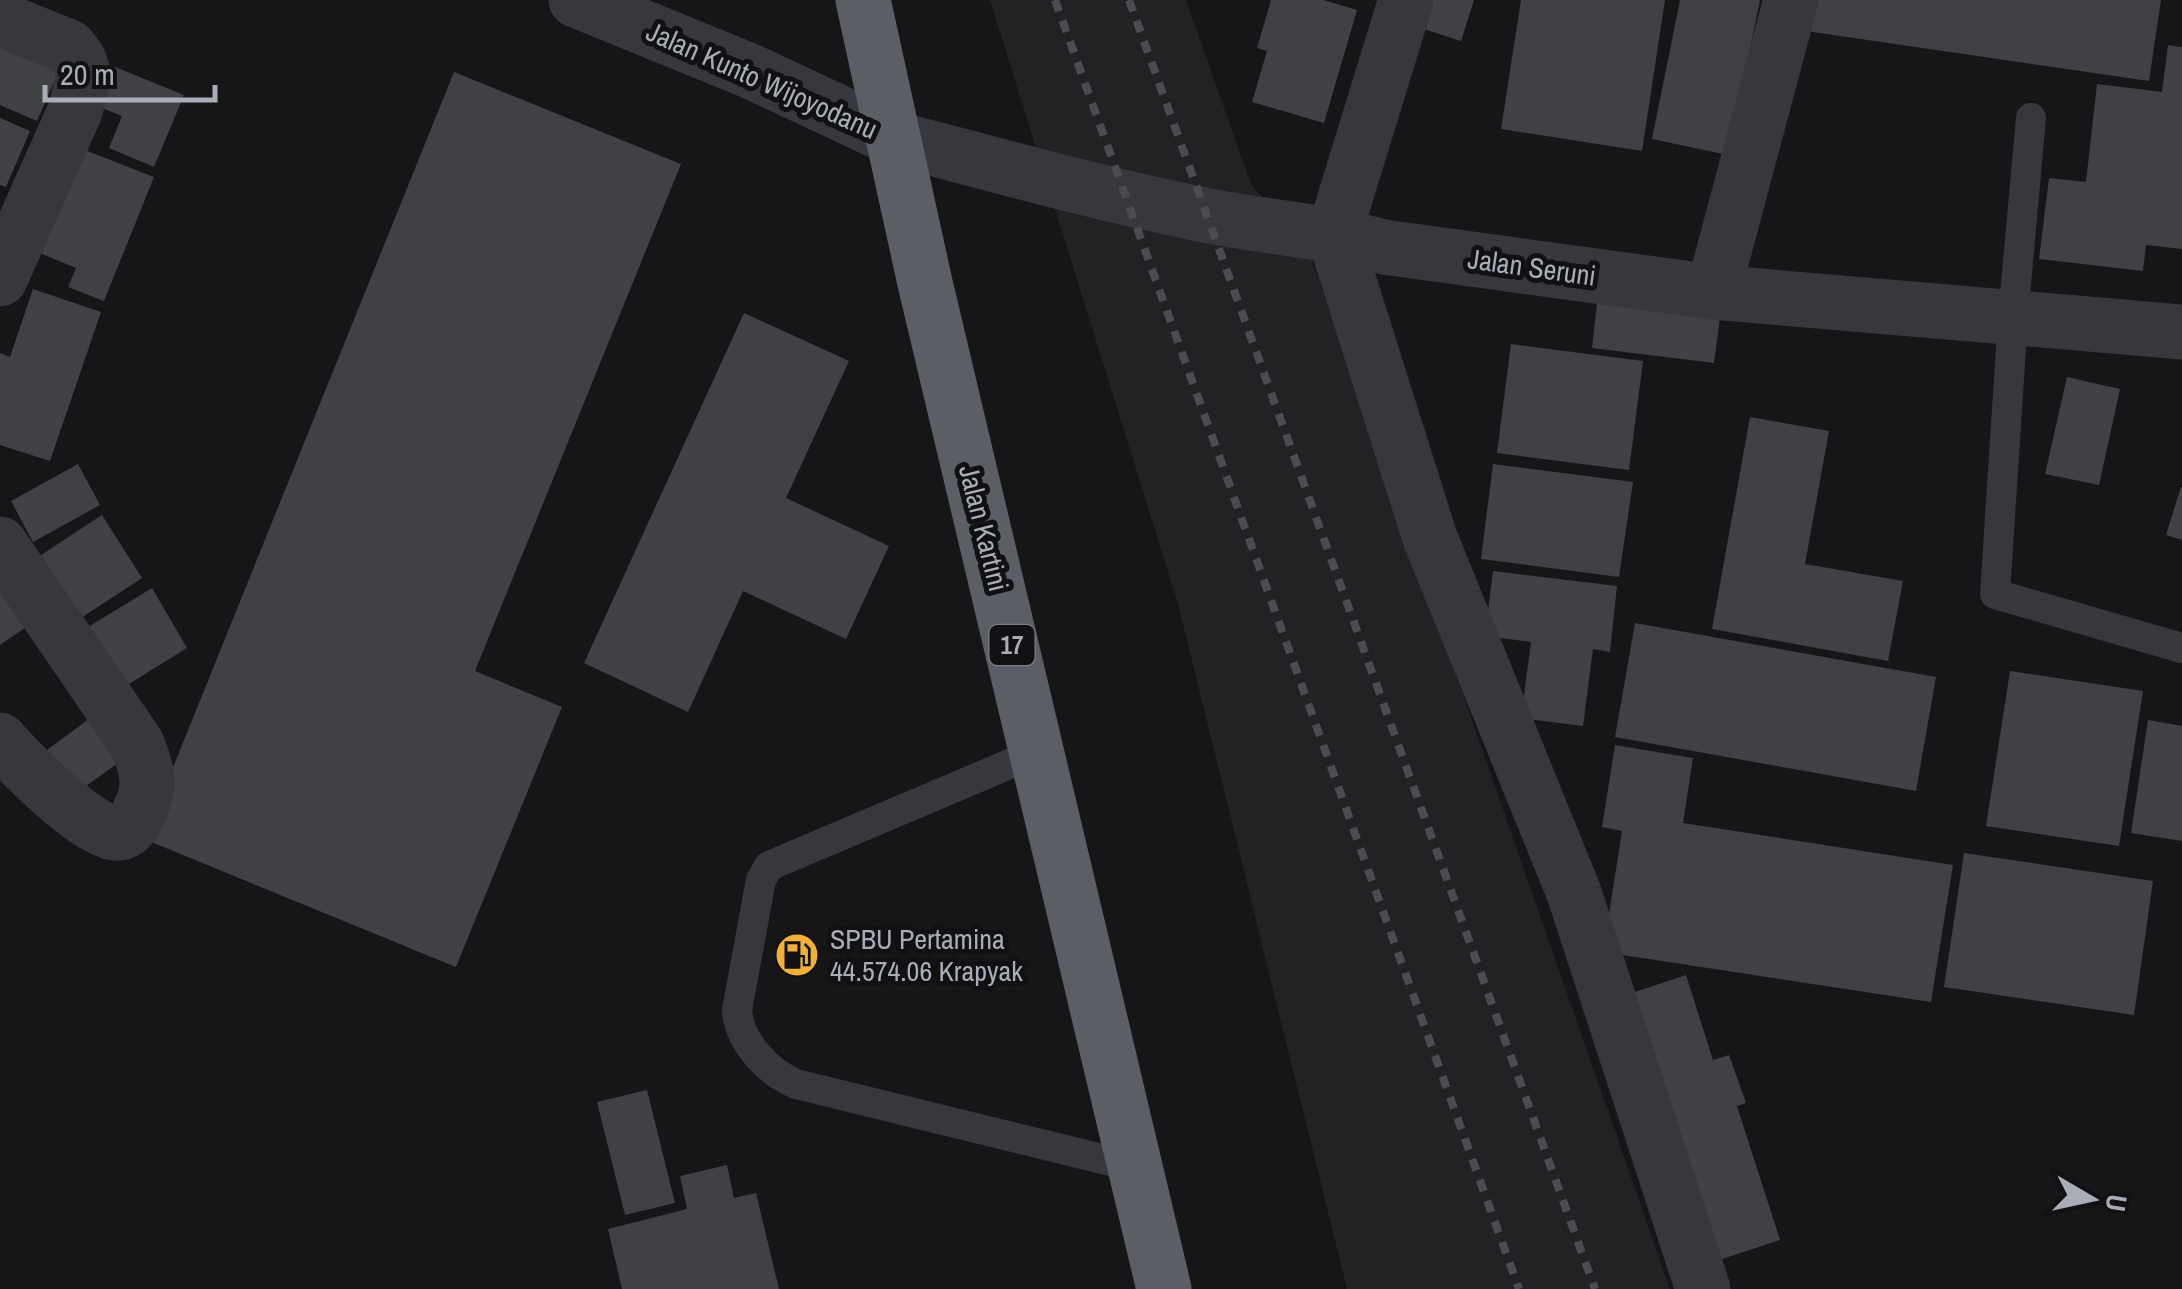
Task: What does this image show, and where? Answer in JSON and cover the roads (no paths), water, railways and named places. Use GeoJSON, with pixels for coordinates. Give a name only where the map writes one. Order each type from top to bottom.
{"type":"FeatureCollection","features":[{"type":"Feature","properties":{"kind":"highway","name":"Jalan Kartini"},"geometry":{"type":"LineString","coordinates":[[864,0],[925,283],[1164,1289]]}},
{"type":"Feature","properties":{"kind":"street","name":"Jalan Kunto Wijoyodanu"},"geometry":{"type":"LineString","coordinates":[[576,0],[750,72],[894,138]]}},
{"type":"Feature","properties":{"kind":"street"},"geometry":{"type":"LineString","coordinates":[[1406,0],[1334,234],[1430,538],[1574,892],[1700,1281]]}},
{"type":"Feature","properties":{"kind":"street"},"geometry":{"type":"LineString","coordinates":[[1714,292],[1791,0]]}},
{"type":"Feature","properties":{"kind":"street"},"geometry":{"type":"LineString","coordinates":[[0,19],[69,46],[84,76],[75,112],[0,279]]}},
{"type":"Feature","properties":{"kind":"street","name":"Jalan Seruni"},"geometry":{"type":"LineString","coordinates":[[894,138],[1152,204],[1334,234],[1384,247],[1714,292],[2182,332]]}},
{"type":"Feature","properties":{"kind":"street"},"geometry":{"type":"LineString","coordinates":[[0,544],[136,744],[148,773],[148,789],[134,824],[124,833],[114,834],[100,828],[69,807],[0,740]]}},
{"type":"Feature","properties":{"kind":"lane"},"geometry":{"type":"LineString","coordinates":[[2031,118],[2012,317],[1994,594],[2182,648]]}},
{"type":"Feature","properties":{"kind":"lane"},"geometry":{"type":"LineString","coordinates":[[1038,752],[770,866],[762,880],[738,1022],[747,1042],[779,1077],[796,1084],[1135,1168]]}},
{"type":"Feature","properties":{"kind":"railway"},"geometry":{"type":"LineString","coordinates":[[1055,0],[1519,1289]]}},
{"type":"Feature","properties":{"kind":"railway"},"geometry":{"type":"LineString","coordinates":[[1129,0],[1595,1289]]}},
{"type":"Feature","properties":{"kind":"place","name":"SPBU Pertamina 44.574.06 Krapyak"},"geometry":{"type":"Point","coordinates":[797,955]}}]}
